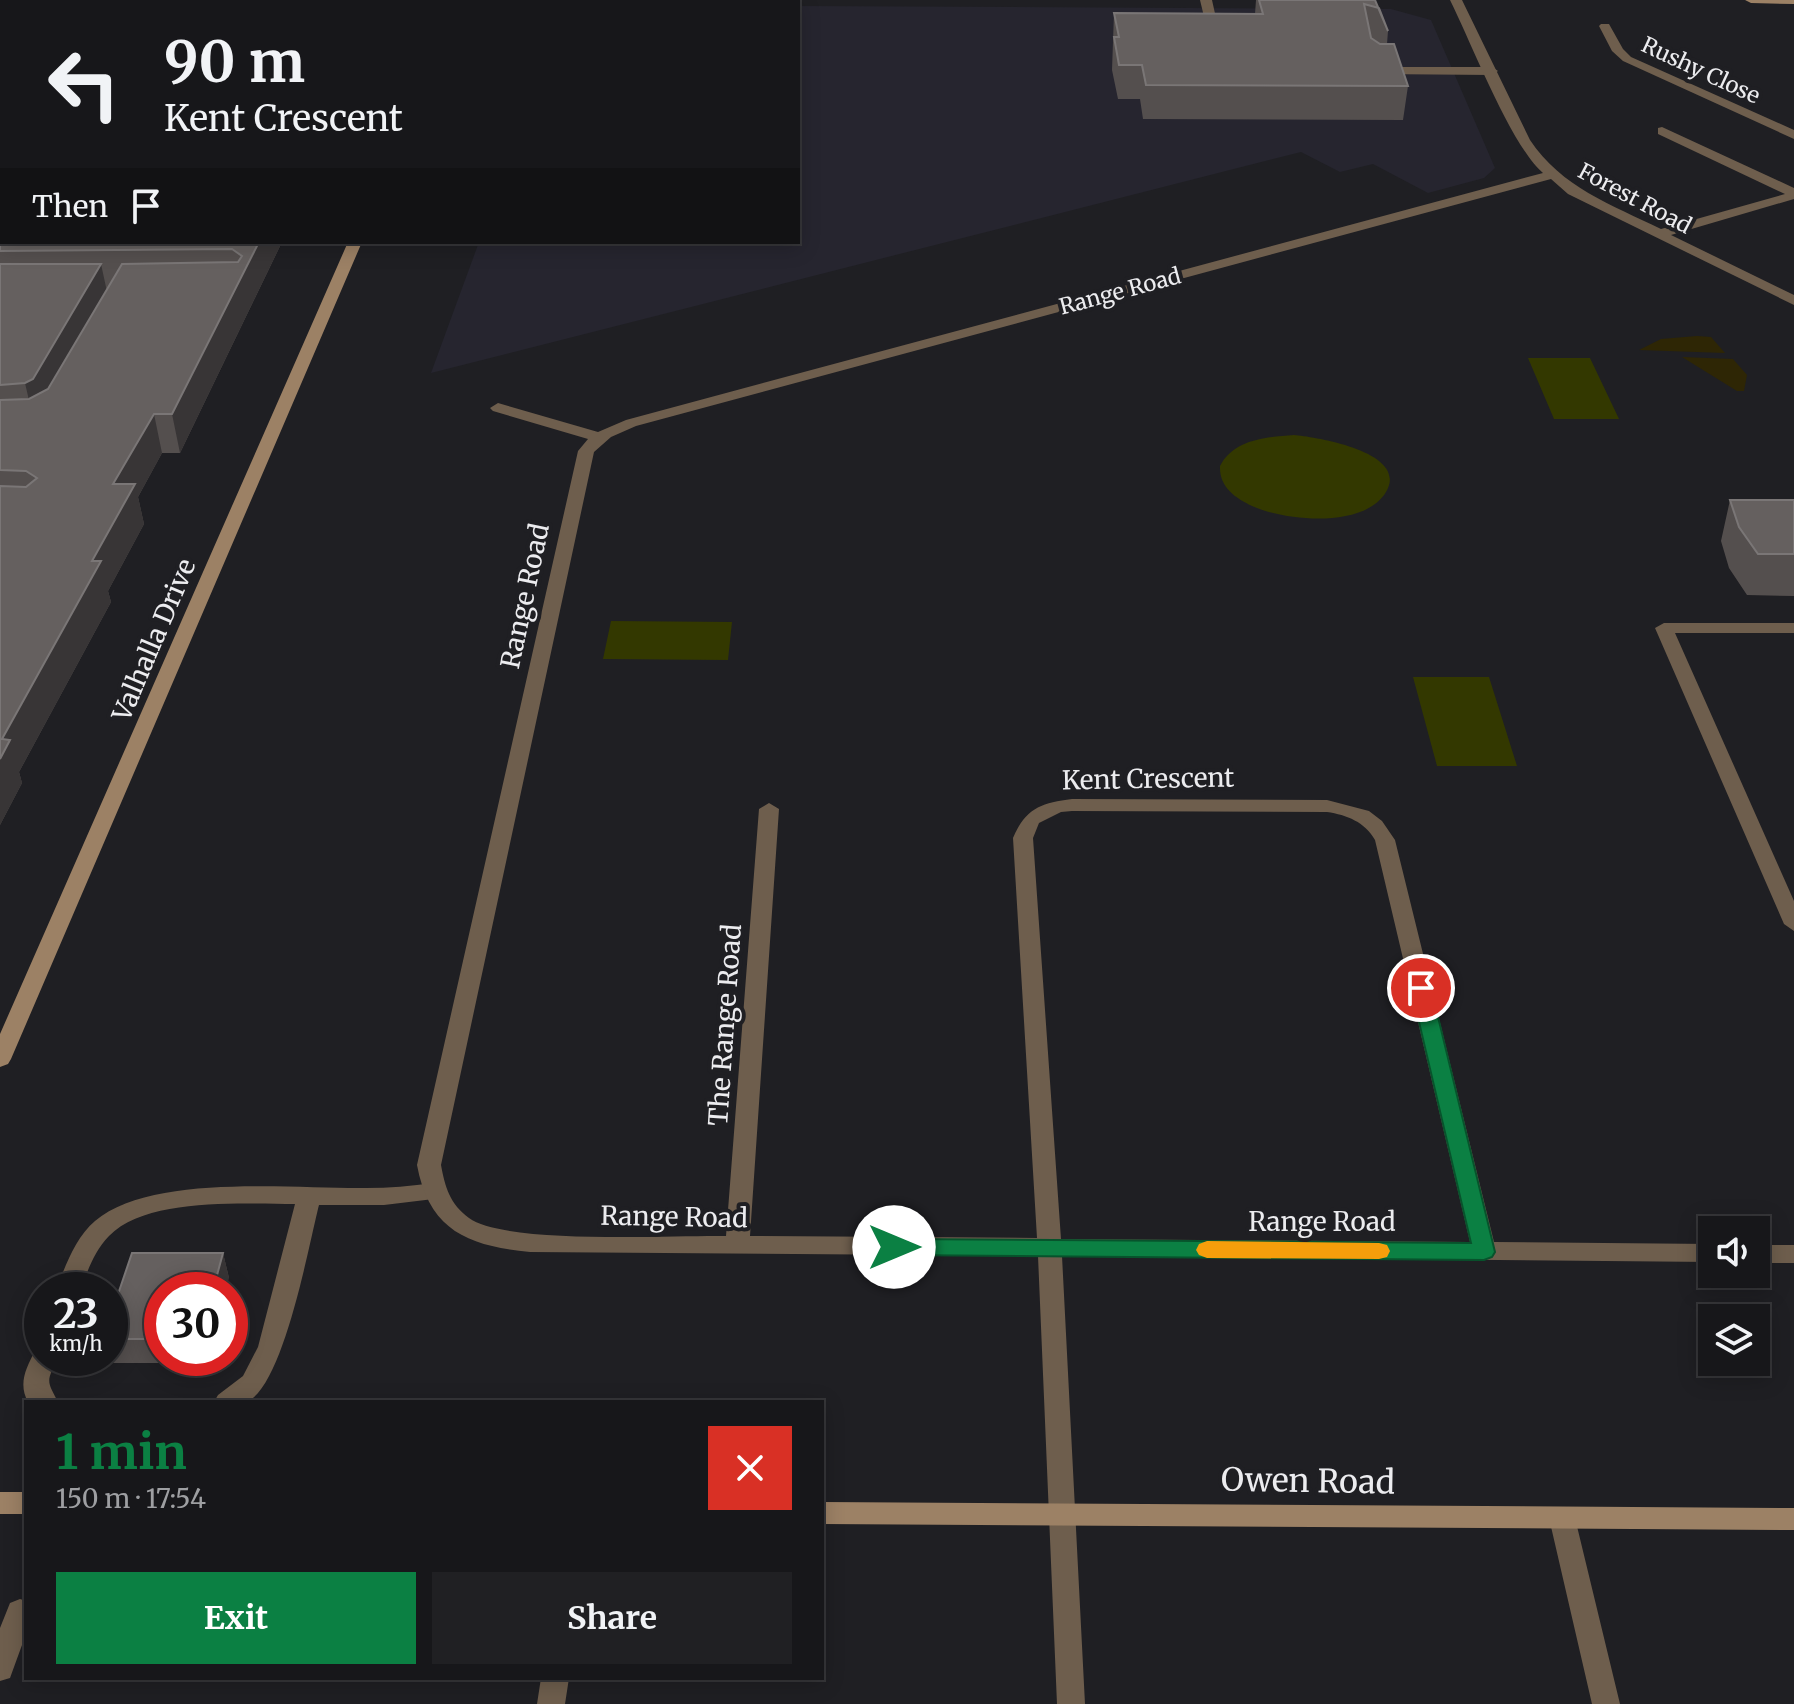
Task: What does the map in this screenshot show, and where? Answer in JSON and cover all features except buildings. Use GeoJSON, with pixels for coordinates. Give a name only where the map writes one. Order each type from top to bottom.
{"type":"FeatureCollection","features":[{"type":"Feature","properties":{"kind":"main road"},"geometry":{"type":"LineString","coordinates":[[1751,0],[1794,1]]}},
{"type":"Feature","properties":{"kind":"main road","name":"Valhalla Drive"},"geometry":{"type":"LineString","coordinates":[[0,1059],[354,244]]}},
{"type":"Feature","properties":{"kind":"main road"},"geometry":{"type":"LineString","coordinates":[[0,1503],[24,1503]]}},
{"type":"Feature","properties":{"kind":"main road","name":"Owen Road"},"geometry":{"type":"LineString","coordinates":[[824,1513],[1060,1512],[1794,1519]]}},
{"type":"Feature","properties":{"kind":"street"},"geometry":{"type":"LineString","coordinates":[[1192,30],[1212,27],[1206,0]]}},
{"type":"Feature","properties":{"kind":"street","name":"Forest Road"},"geometry":{"type":"LineString","coordinates":[[1456,0],[1524,140],[1551,175],[1573,191],[1794,301]]}},
{"type":"Feature","properties":{"kind":"street","name":"Rushy Close"},"geometry":{"type":"LineString","coordinates":[[1605,26],[1618,51],[1627,59],[1794,135]]}},
{"type":"Feature","properties":{"kind":"street"},"geometry":{"type":"LineString","coordinates":[[1371,55],[1376,70],[1492,71]]}},
{"type":"Feature","properties":{"kind":"street"},"geometry":{"type":"LineString","coordinates":[[1662,131],[1794,194]]}},
{"type":"Feature","properties":{"kind":"street","name":"Range Road"},"geometry":{"type":"LineString","coordinates":[[1551,175],[631,423],[599,437],[586,451],[429,1165],[434,1192],[443,1208],[457,1222],[483,1236],[505,1242],[1698,1253]]}},
{"type":"Feature","properties":{"kind":"street"},"geometry":{"type":"LineString","coordinates":[[1659,234],[1794,194]]}},
{"type":"Feature","properties":{"kind":"street"},"geometry":{"type":"LineString","coordinates":[[498,408],[599,437]]}},
{"type":"Feature","properties":{"kind":"street"},"geometry":{"type":"LineString","coordinates":[[1794,628],[1664,628],[1794,924]]}},
{"type":"Feature","properties":{"kind":"street","name":"Kent Crescent"},"geometry":{"type":"LineString","coordinates":[[1071,1704],[1050,1248],[1025,828],[1031,819],[1042,812],[1072,805],[1327,806],[1360,815],[1381,831],[1484,1252]]}},
{"type":"Feature","properties":{"kind":"street","name":"The Range Road"},"geometry":{"type":"LineString","coordinates":[[737,1246],[769,809]]}},
{"type":"Feature","properties":{"kind":"street"},"geometry":{"type":"LineString","coordinates":[[75,1272],[81,1257],[105,1225],[133,1210],[201,1199],[370,1198],[434,1192]]}},
{"type":"Feature","properties":{"kind":"street"},"geometry":{"type":"LineString","coordinates":[[230,1400],[252,1383],[271,1347],[309,1197]]}},
{"type":"Feature","properties":{"kind":"street"},"geometry":{"type":"LineString","coordinates":[[1770,1254],[1794,1254]]}},
{"type":"Feature","properties":{"kind":"street"},"geometry":{"type":"LineString","coordinates":[[37,1376],[37,1395],[43,1400]]}},
{"type":"Feature","properties":{"kind":"street"},"geometry":{"type":"LineString","coordinates":[[1562,1518],[1606,1704]]}},
{"type":"Feature","properties":{"kind":"street"},"geometry":{"type":"LineString","coordinates":[[0,1669],[20,1611]]}},
{"type":"Feature","properties":{"kind":"street"},"geometry":{"type":"LineString","coordinates":[[551,1704],[555,1680]]}},
{"type":"Feature","properties":{"kind":"shaded area"},"geometry":{"type":"Polygon","coordinates":[[[800,6],[1391,9],[1431,20],[1495,168],[1484,178],[1428,193],[1373,164],[1340,172],[1301,152],[431,373],[478,244],[800,244],[800,6]]]}},
{"type":"Feature","properties":{"kind":"green space"},"geometry":{"type":"Polygon","coordinates":[[[1528,358],[1590,358],[1619,419],[1554,419],[1528,358]]]}},
{"type":"Feature","properties":{"kind":"green space"},"geometry":{"type":"Polygon","coordinates":[[[1294,435],[1339,443],[1373,457],[1385,466],[1390,478],[1386,492],[1375,504],[1360,512],[1343,517],[1303,518],[1266,511],[1246,503],[1225,486],[1220,466],[1234,450],[1252,441],[1294,435]]]}},
{"type":"Feature","properties":{"kind":"green space"},"geometry":{"type":"Polygon","coordinates":[[[611,621],[732,622],[728,660],[603,659],[611,621]]]}},
{"type":"Feature","properties":{"kind":"green space"},"geometry":{"type":"Polygon","coordinates":[[[1413,677],[1489,677],[1517,766],[1437,766],[1413,677]]]}},
{"type":"Feature","properties":{"kind":"sand"},"geometry":{"type":"Polygon","coordinates":[[[1711,337],[1725,353],[1639,350],[1661,339],[1711,337]]]}},
{"type":"Feature","properties":{"kind":"sand"},"geometry":{"type":"Polygon","coordinates":[[[1682,357],[1733,359],[1747,375],[1744,391],[1737,391],[1682,357]]]}},
{"type":"Feature","properties":{"kind":"slow traffic"},"geometry":{"type":"LineString","coordinates":[[1207,1250],[1379,1251]]}},
{"type":"Feature","properties":{"kind":"route"},"geometry":{"type":"LineString","coordinates":[[894,1247],[1484,1252],[1421,988]]}}]}
